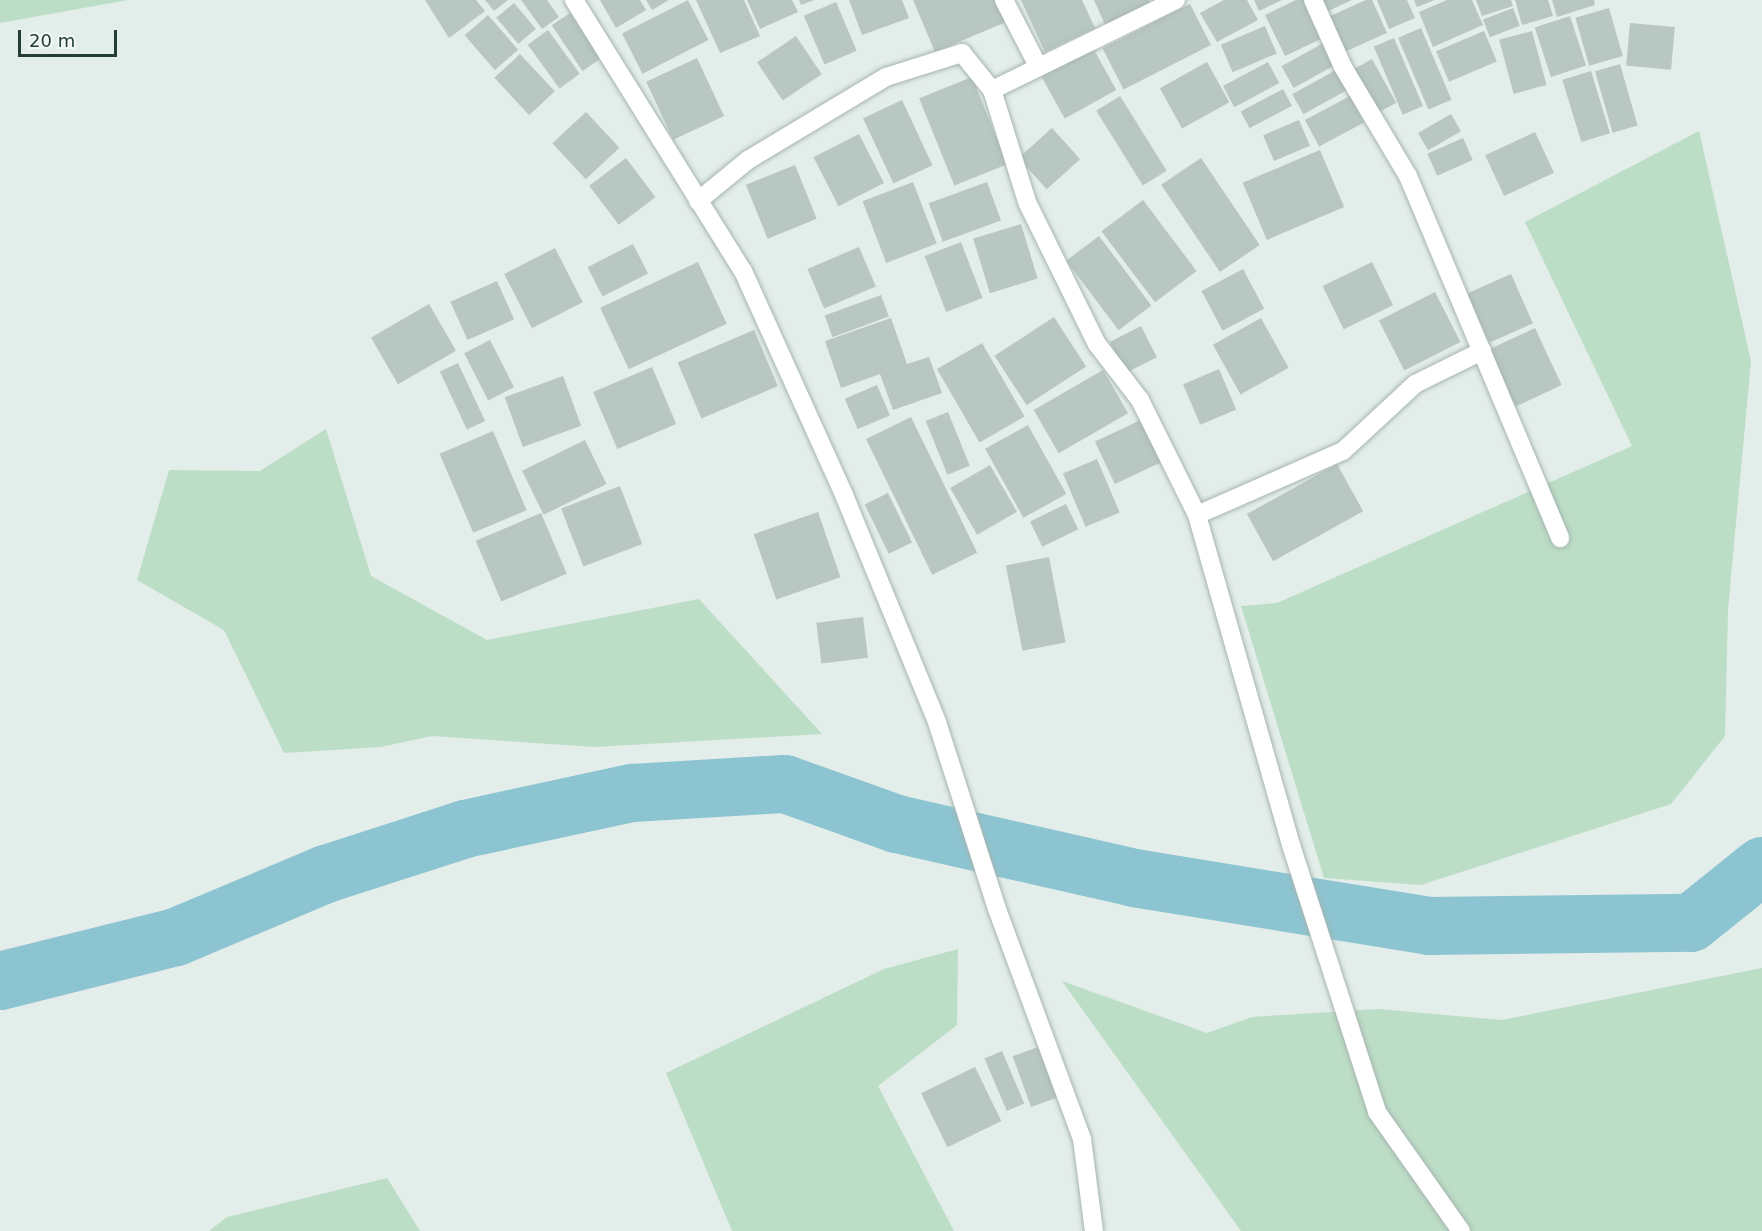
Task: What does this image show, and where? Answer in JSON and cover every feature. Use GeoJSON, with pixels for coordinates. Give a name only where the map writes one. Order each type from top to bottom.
{"type":"FeatureCollection","features":[{"type":"Feature","properties":{"kind":"street"},"geometry":{"type":"LineString","coordinates":[[574,0],[743,271],[844,495],[936,722],[997,909],[1082,1139],[1094,1231]]}},
{"type":"Feature","properties":{"kind":"street"},"geometry":{"type":"LineString","coordinates":[[1004,0],[1038,66]]}},
{"type":"Feature","properties":{"kind":"street"},"geometry":{"type":"LineString","coordinates":[[992,90],[1176,0]]}},
{"type":"Feature","properties":{"kind":"street"},"geometry":{"type":"LineString","coordinates":[[1313,0],[1343,67],[1408,176],[1560,538]]}},
{"type":"Feature","properties":{"kind":"street"},"geometry":{"type":"LineString","coordinates":[[698,201],[747,160],[886,77],[962,53],[992,90],[1027,202],[1097,345],[1140,400],[1197,515],[1291,846],[1346,1025],[1377,1112],[1461,1231]]}},
{"type":"Feature","properties":{"kind":"street"},"geometry":{"type":"LineString","coordinates":[[1197,515],[1343,451],[1415,384],[1482,351]]}},
{"type":"Feature","properties":{"kind":"green space"},"geometry":{"type":"Polygon","coordinates":[[[0,0],[128,0],[0,23],[0,0]]]}},
{"type":"Feature","properties":{"kind":"green space"},"geometry":{"type":"Polygon","coordinates":[[[1699,131],[1751,361],[1728,609],[1725,736],[1671,804],[1421,885],[1324,878],[1241,606],[1277,603],[1632,446],[1525,222],[1699,131]]]}},
{"type":"Feature","properties":{"kind":"green space"},"geometry":{"type":"Polygon","coordinates":[[[326,429],[371,576],[487,640],[699,599],[822,734],[595,747],[432,736],[381,747],[284,753],[224,630],[137,580],[169,470],[260,471],[326,429]]]}},
{"type":"Feature","properties":{"kind":"green space"},"geometry":{"type":"Polygon","coordinates":[[[958,949],[957,1025],[878,1086],[954,1231],[732,1231],[666,1073],[884,969],[958,949]]]}},
{"type":"Feature","properties":{"kind":"green space"},"geometry":{"type":"Polygon","coordinates":[[[1762,968],[1762,1231],[1241,1231],[1062,981],[1207,1033],[1252,1017],[1379,1009],[1502,1020],[1762,968]]]}},
{"type":"Feature","properties":{"kind":"green space"},"geometry":{"type":"Polygon","coordinates":[[[387,1178],[420,1231],[209,1231],[227,1217],[387,1178]]]}},
{"type":"Feature","properties":{"kind":"building"},"geometry":{"type":"Polygon","coordinates":[[[425,0],[476,0],[485,11],[449,38],[425,0]]]}},
{"type":"Feature","properties":{"kind":"building"},"geometry":{"type":"Polygon","coordinates":[[[485,0],[508,0],[494,11],[485,0]]]}},
{"type":"Feature","properties":{"kind":"building"},"geometry":{"type":"Polygon","coordinates":[[[521,0],[547,0],[559,17],[542,29],[521,0]]]}},
{"type":"Feature","properties":{"kind":"building"},"geometry":{"type":"Polygon","coordinates":[[[600,0],[640,0],[646,10],[616,28],[600,0]]]}},
{"type":"Feature","properties":{"kind":"building"},"geometry":{"type":"Polygon","coordinates":[[[646,0],[669,0],[652,10],[646,0]]]}},
{"type":"Feature","properties":{"kind":"building"},"geometry":{"type":"Polygon","coordinates":[[[688,0],[708,40],[642,74],[622,34],[688,0]]]}},
{"type":"Feature","properties":{"kind":"building"},"geometry":{"type":"Polygon","coordinates":[[[696,0],[744,0],[760,36],[720,53],[696,0]]]}},
{"type":"Feature","properties":{"kind":"building"},"geometry":{"type":"Polygon","coordinates":[[[747,0],[792,0],[798,12],[760,29],[747,0]]]}},
{"type":"Feature","properties":{"kind":"building"},"geometry":{"type":"Polygon","coordinates":[[[799,0],[814,0],[801,5],[799,0]]]}},
{"type":"Feature","properties":{"kind":"building"},"geometry":{"type":"Polygon","coordinates":[[[849,0],[902,0],[909,18],[862,35],[849,0]]]}},
{"type":"Feature","properties":{"kind":"building"},"geometry":{"type":"Polygon","coordinates":[[[913,0],[995,0],[1006,22],[935,52],[913,0]]]}},
{"type":"Feature","properties":{"kind":"building"},"geometry":{"type":"Polygon","coordinates":[[[1021,0],[1082,0],[1095,28],[1045,52],[1021,0]]]}},
{"type":"Feature","properties":{"kind":"building"},"geometry":{"type":"Polygon","coordinates":[[[1094,0],[1149,0],[1152,7],[1106,27],[1094,0]]]}},
{"type":"Feature","properties":{"kind":"building"},"geometry":{"type":"Polygon","coordinates":[[[1224,0],[1247,0],[1258,20],[1217,42],[1200,13],[1224,0]]]}},
{"type":"Feature","properties":{"kind":"building"},"geometry":{"type":"Polygon","coordinates":[[[1254,0],[1282,0],[1259,11],[1254,0]]]}},
{"type":"Feature","properties":{"kind":"building"},"geometry":{"type":"Polygon","coordinates":[[[1296,0],[1307,0],[1325,37],[1285,56],[1265,15],[1296,0]]]}},
{"type":"Feature","properties":{"kind":"building"},"geometry":{"type":"Polygon","coordinates":[[[1317,0],[1352,0],[1324,13],[1317,0]]]}},
{"type":"Feature","properties":{"kind":"building"},"geometry":{"type":"Polygon","coordinates":[[[1366,0],[1372,0],[1387,33],[1342,53],[1326,18],[1366,0]]]}},
{"type":"Feature","properties":{"kind":"building"},"geometry":{"type":"Polygon","coordinates":[[[1377,0],[1407,0],[1415,18],[1389,29],[1377,0]]]}},
{"type":"Feature","properties":{"kind":"building"},"geometry":{"type":"Polygon","coordinates":[[[1414,0],[1435,0],[1417,7],[1414,0]]]}},
{"type":"Feature","properties":{"kind":"building"},"geometry":{"type":"Polygon","coordinates":[[[1447,0],[1472,0],[1483,25],[1433,47],[1419,12],[1447,0]]]}},
{"type":"Feature","properties":{"kind":"building"},"geometry":{"type":"Polygon","coordinates":[[[1476,0],[1511,0],[1513,6],[1482,16],[1476,0]]]}},
{"type":"Feature","properties":{"kind":"building"},"geometry":{"type":"Polygon","coordinates":[[[1515,0],[1548,0],[1553,16],[1522,25],[1515,0]]]}},
{"type":"Feature","properties":{"kind":"building"},"geometry":{"type":"Polygon","coordinates":[[[1552,0],[1594,0],[1595,5],[1557,17],[1552,0]]]}},
{"type":"Feature","properties":{"kind":"building"},"geometry":{"type":"Polygon","coordinates":[[[836,2],[857,51],[824,64],[804,16],[836,2]]]}},
{"type":"Feature","properties":{"kind":"building"},"geometry":{"type":"Polygon","coordinates":[[[514,3],[536,29],[518,44],[496,18],[514,3]]]}},
{"type":"Feature","properties":{"kind":"building"},"geometry":{"type":"Polygon","coordinates":[[[1190,4],[1211,45],[1124,89],[1103,48],[1190,4]]]}},
{"type":"Feature","properties":{"kind":"building"},"geometry":{"type":"Polygon","coordinates":[[[1513,8],[1520,26],[1490,37],[1483,19],[1513,8]]]}},
{"type":"Feature","properties":{"kind":"building"},"geometry":{"type":"Polygon","coordinates":[[[1609,8],[1623,56],[1589,66],[1575,18],[1609,8]]]}},
{"type":"Feature","properties":{"kind":"building"},"geometry":{"type":"Polygon","coordinates":[[[570,13],[601,59],[583,71],[552,25],[570,13]]]}},
{"type":"Feature","properties":{"kind":"building"},"geometry":{"type":"Polygon","coordinates":[[[488,15],[518,50],[495,70],[465,35],[488,15]]]}},
{"type":"Feature","properties":{"kind":"building"},"geometry":{"type":"Polygon","coordinates":[[[1570,16],[1586,65],[1551,77],[1535,27],[1570,16]]]}},
{"type":"Feature","properties":{"kind":"building"},"geometry":{"type":"Polygon","coordinates":[[[1630,23],[1675,27],[1671,70],[1626,66],[1630,23]]]}},
{"type":"Feature","properties":{"kind":"building"},"geometry":{"type":"Polygon","coordinates":[[[1265,26],[1277,54],[1233,72],[1221,45],[1265,26]]]}},
{"type":"Feature","properties":{"kind":"building"},"geometry":{"type":"Polygon","coordinates":[[[1421,28],[1451,100],[1428,110],[1398,38],[1421,28]]]}},
{"type":"Feature","properties":{"kind":"building"},"geometry":{"type":"Polygon","coordinates":[[[548,30],[580,74],[560,88],[528,45],[548,30]]]}},
{"type":"Feature","properties":{"kind":"building"},"geometry":{"type":"Polygon","coordinates":[[[1484,31],[1497,61],[1449,82],[1436,51],[1484,31]]]}},
{"type":"Feature","properties":{"kind":"building"},"geometry":{"type":"Polygon","coordinates":[[[1532,31],[1546,85],[1514,94],[1499,40],[1532,31]]]}},
{"type":"Feature","properties":{"kind":"building"},"geometry":{"type":"Polygon","coordinates":[[[796,36],[822,74],[783,100],[757,62],[796,36]]]}},
{"type":"Feature","properties":{"kind":"building"},"geometry":{"type":"Polygon","coordinates":[[[1394,38],[1423,106],[1403,115],[1374,47],[1394,38]]]}},
{"type":"Feature","properties":{"kind":"building"},"geometry":{"type":"Polygon","coordinates":[[[1327,41],[1339,63],[1294,88],[1282,66],[1327,41]]]}},
{"type":"Feature","properties":{"kind":"building"},"geometry":{"type":"Polygon","coordinates":[[[1093,48],[1116,90],[1065,119],[1041,77],[1093,48]]]}},
{"type":"Feature","properties":{"kind":"building"},"geometry":{"type":"Polygon","coordinates":[[[520,54],[555,91],[529,115],[494,78],[520,54]]]}},
{"type":"Feature","properties":{"kind":"building"},"geometry":{"type":"Polygon","coordinates":[[[697,58],[724,116],[673,140],[646,82],[697,58]]]}},
{"type":"Feature","properties":{"kind":"building"},"geometry":{"type":"Polygon","coordinates":[[[1372,59],[1396,103],[1375,114],[1351,71],[1372,59]]]}},
{"type":"Feature","properties":{"kind":"building"},"geometry":{"type":"Polygon","coordinates":[[[1207,62],[1229,102],[1182,128],[1160,88],[1207,62]]]}},
{"type":"Feature","properties":{"kind":"building"},"geometry":{"type":"Polygon","coordinates":[[[1268,62],[1279,83],[1234,107],[1223,86],[1268,62]]]}},
{"type":"Feature","properties":{"kind":"building"},"geometry":{"type":"Polygon","coordinates":[[[1620,64],[1638,126],[1613,133],[1595,71],[1620,64]]]}},
{"type":"Feature","properties":{"kind":"building"},"geometry":{"type":"Polygon","coordinates":[[[1336,70],[1347,90],[1303,114],[1292,94],[1336,70]]]}},
{"type":"Feature","properties":{"kind":"building"},"geometry":{"type":"Polygon","coordinates":[[[1591,71],[1610,133],[1581,142],[1562,80],[1591,71]]]}},
{"type":"Feature","properties":{"kind":"building"},"geometry":{"type":"Polygon","coordinates":[[[972,77],[1007,164],[954,186],[919,98],[972,77]]]}},
{"type":"Feature","properties":{"kind":"building"},"geometry":{"type":"Polygon","coordinates":[[[1283,89],[1292,106],[1250,128],[1241,112],[1283,89]]]}},
{"type":"Feature","properties":{"kind":"building"},"geometry":{"type":"Polygon","coordinates":[[[1120,96],[1167,171],[1143,185],[1096,111],[1120,96]]]}},
{"type":"Feature","properties":{"kind":"building"},"geometry":{"type":"Polygon","coordinates":[[[1350,96],[1364,122],[1319,146],[1305,120],[1350,96]]]}},
{"type":"Feature","properties":{"kind":"building"},"geometry":{"type":"Polygon","coordinates":[[[902,100],[932,165],[893,183],[863,118],[902,100]]]}},
{"type":"Feature","properties":{"kind":"building"},"geometry":{"type":"Polygon","coordinates":[[[586,112],[619,148],[586,179],[552,143],[586,112]]]}},
{"type":"Feature","properties":{"kind":"building"},"geometry":{"type":"Polygon","coordinates":[[[1451,114],[1461,131],[1428,150],[1418,133],[1451,114]]]}},
{"type":"Feature","properties":{"kind":"building"},"geometry":{"type":"Polygon","coordinates":[[[1299,120],[1310,146],[1274,161],[1263,135],[1299,120]]]}},
{"type":"Feature","properties":{"kind":"building"},"geometry":{"type":"Polygon","coordinates":[[[1052,128],[1080,159],[1047,189],[1019,158],[1052,128]]]}},
{"type":"Feature","properties":{"kind":"building"},"geometry":{"type":"Polygon","coordinates":[[[1535,132],[1554,173],[1504,196],[1485,155],[1535,132]]]}},
{"type":"Feature","properties":{"kind":"building"},"geometry":{"type":"Polygon","coordinates":[[[859,134],[884,183],[839,206],[814,157],[859,134]]]}},
{"type":"Feature","properties":{"kind":"building"},"geometry":{"type":"Polygon","coordinates":[[[1463,138],[1473,160],[1437,176],[1427,154],[1463,138]]]}},
{"type":"Feature","properties":{"kind":"building"},"geometry":{"type":"Polygon","coordinates":[[[1320,150],[1344,207],[1267,240],[1243,183],[1320,150]]]}},
{"type":"Feature","properties":{"kind":"building"},"geometry":{"type":"Polygon","coordinates":[[[626,158],[655,197],[619,225],[589,186],[626,158]]]}},
{"type":"Feature","properties":{"kind":"building"},"geometry":{"type":"Polygon","coordinates":[[[1201,158],[1260,245],[1220,272],[1161,185],[1201,158]]]}},
{"type":"Feature","properties":{"kind":"building"},"geometry":{"type":"Polygon","coordinates":[[[795,165],[817,219],[768,239],[746,185],[795,165]]]}},
{"type":"Feature","properties":{"kind":"building"},"geometry":{"type":"Polygon","coordinates":[[[913,182],[937,244],[886,263],[863,201],[913,182]]]}},
{"type":"Feature","properties":{"kind":"building"},"geometry":{"type":"Polygon","coordinates":[[[987,182],[1001,221],[943,242],[929,203],[987,182]]]}},
{"type":"Feature","properties":{"kind":"building"},"geometry":{"type":"Polygon","coordinates":[[[1143,200],[1197,271],[1155,302],[1101,231],[1143,200]]]}},
{"type":"Feature","properties":{"kind":"building"},"geometry":{"type":"Polygon","coordinates":[[[1021,224],[1038,279],[990,293],[973,239],[1021,224]]]}},
{"type":"Feature","properties":{"kind":"building"},"geometry":{"type":"Polygon","coordinates":[[[1099,236],[1151,305],[1119,330],[1066,261],[1099,236]]]}},
{"type":"Feature","properties":{"kind":"building"},"geometry":{"type":"Polygon","coordinates":[[[961,242],[983,298],[946,312],[925,256],[961,242]]]}},
{"type":"Feature","properties":{"kind":"building"},"geometry":{"type":"Polygon","coordinates":[[[633,244],[648,273],[603,297],[588,267],[633,244]]]}},
{"type":"Feature","properties":{"kind":"building"},"geometry":{"type":"Polygon","coordinates":[[[859,247],[876,287],[824,308],[807,269],[859,247]]]}},
{"type":"Feature","properties":{"kind":"building"},"geometry":{"type":"Polygon","coordinates":[[[555,248],[583,302],[532,328],[504,274],[555,248]]]}},
{"type":"Feature","properties":{"kind":"building"},"geometry":{"type":"Polygon","coordinates":[[[698,262],[727,324],[629,369],[600,308],[698,262]]]}},
{"type":"Feature","properties":{"kind":"building"},"geometry":{"type":"Polygon","coordinates":[[[1372,262],[1393,305],[1344,329],[1323,286],[1372,262]]]}},
{"type":"Feature","properties":{"kind":"building"},"geometry":{"type":"Polygon","coordinates":[[[1243,269],[1264,309],[1223,331],[1202,291],[1243,269]]]}},
{"type":"Feature","properties":{"kind":"building"},"geometry":{"type":"Polygon","coordinates":[[[1511,274],[1533,323],[1489,343],[1467,294],[1511,274]]]}},
{"type":"Feature","properties":{"kind":"building"},"geometry":{"type":"Polygon","coordinates":[[[497,281],[514,319],[467,340],[450,302],[497,281]]]}},
{"type":"Feature","properties":{"kind":"building"},"geometry":{"type":"Polygon","coordinates":[[[1435,292],[1460,342],[1404,370],[1379,321],[1435,292]]]}},
{"type":"Feature","properties":{"kind":"building"},"geometry":{"type":"Polygon","coordinates":[[[881,295],[889,317],[832,337],[825,316],[881,295]]]}},
{"type":"Feature","properties":{"kind":"building"},"geometry":{"type":"Polygon","coordinates":[[[429,304],[456,351],[398,384],[371,338],[429,304]]]}},
{"type":"Feature","properties":{"kind":"building"},"geometry":{"type":"Polygon","coordinates":[[[1054,317],[1086,366],[1027,405],[994,356],[1054,317]]]}},
{"type":"Feature","properties":{"kind":"building"},"geometry":{"type":"Polygon","coordinates":[[[891,318],[907,364],[929,357],[942,393],[893,410],[880,374],[841,388],[825,341],[891,318]]]}},
{"type":"Feature","properties":{"kind":"building"},"geometry":{"type":"Polygon","coordinates":[[[1261,318],[1289,368],[1241,395],[1213,345],[1261,318]]]}},
{"type":"Feature","properties":{"kind":"building"},"geometry":{"type":"Polygon","coordinates":[[[1141,326],[1157,357],[1126,373],[1110,342],[1141,326]]]}},
{"type":"Feature","properties":{"kind":"building"},"geometry":{"type":"Polygon","coordinates":[[[1535,328],[1562,385],[1515,407],[1489,350],[1535,328]]]}},
{"type":"Feature","properties":{"kind":"building"},"geometry":{"type":"Polygon","coordinates":[[[754,330],[778,386],[701,419],[678,362],[754,330]]]}},
{"type":"Feature","properties":{"kind":"building"},"geometry":{"type":"Polygon","coordinates":[[[490,340],[514,387],[488,400],[464,353],[490,340]]]}},
{"type":"Feature","properties":{"kind":"building"},"geometry":{"type":"Polygon","coordinates":[[[982,343],[1024,417],[979,443],[937,369],[982,343]]]}},
{"type":"Feature","properties":{"kind":"building"},"geometry":{"type":"Polygon","coordinates":[[[458,363],[485,421],[467,429],[440,371],[458,363]]]}},
{"type":"Feature","properties":{"kind":"building"},"geometry":{"type":"Polygon","coordinates":[[[652,367],[676,424],[617,449],[593,392],[652,367]]]}},
{"type":"Feature","properties":{"kind":"building"},"geometry":{"type":"Polygon","coordinates":[[[1219,369],[1236,410],[1200,425],[1183,384],[1219,369]]]}},
{"type":"Feature","properties":{"kind":"building"},"geometry":{"type":"Polygon","coordinates":[[[1103,370],[1128,413],[1059,453],[1034,410],[1103,370]]]}},
{"type":"Feature","properties":{"kind":"building"},"geometry":{"type":"Polygon","coordinates":[[[563,376],[581,426],[523,447],[505,397],[563,376]]]}},
{"type":"Feature","properties":{"kind":"building"},"geometry":{"type":"Polygon","coordinates":[[[877,385],[890,415],[858,429],[845,399],[877,385]]]}},
{"type":"Feature","properties":{"kind":"building"},"geometry":{"type":"Polygon","coordinates":[[[948,412],[970,466],[947,475],[926,421],[948,412]]]}},
{"type":"Feature","properties":{"kind":"building"},"geometry":{"type":"Polygon","coordinates":[[[911,417],[977,553],[932,575],[866,439],[911,417]]]}},
{"type":"Feature","properties":{"kind":"building"},"geometry":{"type":"Polygon","coordinates":[[[1143,419],[1163,462],[1115,484],[1095,441],[1143,419]]]}},
{"type":"Feature","properties":{"kind":"building"},"geometry":{"type":"Polygon","coordinates":[[[1028,425],[1066,494],[1023,518],[985,449],[1028,425]]]}},
{"type":"Feature","properties":{"kind":"building"},"geometry":{"type":"Polygon","coordinates":[[[493,431],[527,510],[473,533],[440,454],[493,431]]]}},
{"type":"Feature","properties":{"kind":"building"},"geometry":{"type":"Polygon","coordinates":[[[585,440],[606,484],[544,515],[522,471],[585,440]]]}},
{"type":"Feature","properties":{"kind":"building"},"geometry":{"type":"Polygon","coordinates":[[[1097,459],[1120,512],[1086,527],[1063,473],[1097,459]]]}},
{"type":"Feature","properties":{"kind":"building"},"geometry":{"type":"Polygon","coordinates":[[[1337,464],[1363,511],[1273,561],[1247,514],[1337,464]]]}},
{"type":"Feature","properties":{"kind":"building"},"geometry":{"type":"Polygon","coordinates":[[[990,465],[1017,512],[977,535],[950,488],[990,465]]]}},
{"type":"Feature","properties":{"kind":"building"},"geometry":{"type":"Polygon","coordinates":[[[620,486],[642,544],[583,566],[561,509],[620,486]]]}},
{"type":"Feature","properties":{"kind":"building"},"geometry":{"type":"Polygon","coordinates":[[[888,493],[912,542],[889,554],[865,504],[888,493]]]}},
{"type":"Feature","properties":{"kind":"building"},"geometry":{"type":"Polygon","coordinates":[[[1066,504],[1078,529],[1042,547],[1030,522],[1066,504]]]}},
{"type":"Feature","properties":{"kind":"building"},"geometry":{"type":"Polygon","coordinates":[[[818,512],[840,577],[776,599],[754,534],[818,512]]]}},
{"type":"Feature","properties":{"kind":"building"},"geometry":{"type":"Polygon","coordinates":[[[541,513],[567,574],[501,601],[476,541],[541,513]]]}},
{"type":"Feature","properties":{"kind":"building"},"geometry":{"type":"Polygon","coordinates":[[[1049,557],[1066,642],[1022,651],[1006,565],[1049,557]]]}},
{"type":"Feature","properties":{"kind":"building"},"geometry":{"type":"Polygon","coordinates":[[[863,617],[868,658],[821,663],[816,623],[863,617]]]}},
{"type":"Feature","properties":{"kind":"building"},"geometry":{"type":"Polygon","coordinates":[[[1038,1047],[1056,1098],[1031,1107],[1013,1056],[1038,1047]]]}},
{"type":"Feature","properties":{"kind":"building"},"geometry":{"type":"Polygon","coordinates":[[[1002,1051],[1024,1103],[1007,1111],[985,1058],[1002,1051]]]}},
{"type":"Feature","properties":{"kind":"building"},"geometry":{"type":"Polygon","coordinates":[[[975,1067],[1001,1121],[947,1147],[921,1093],[975,1067]]]}},
{"type":"Feature","properties":{"kind":"waterway"},"geometry":{"type":"LineString","coordinates":[[0,981],[176,937],[326,874],[465,829],[632,793],[785,784],[897,824],[1134,878],[1429,926],[1691,923],[1762,866]]}}]}
